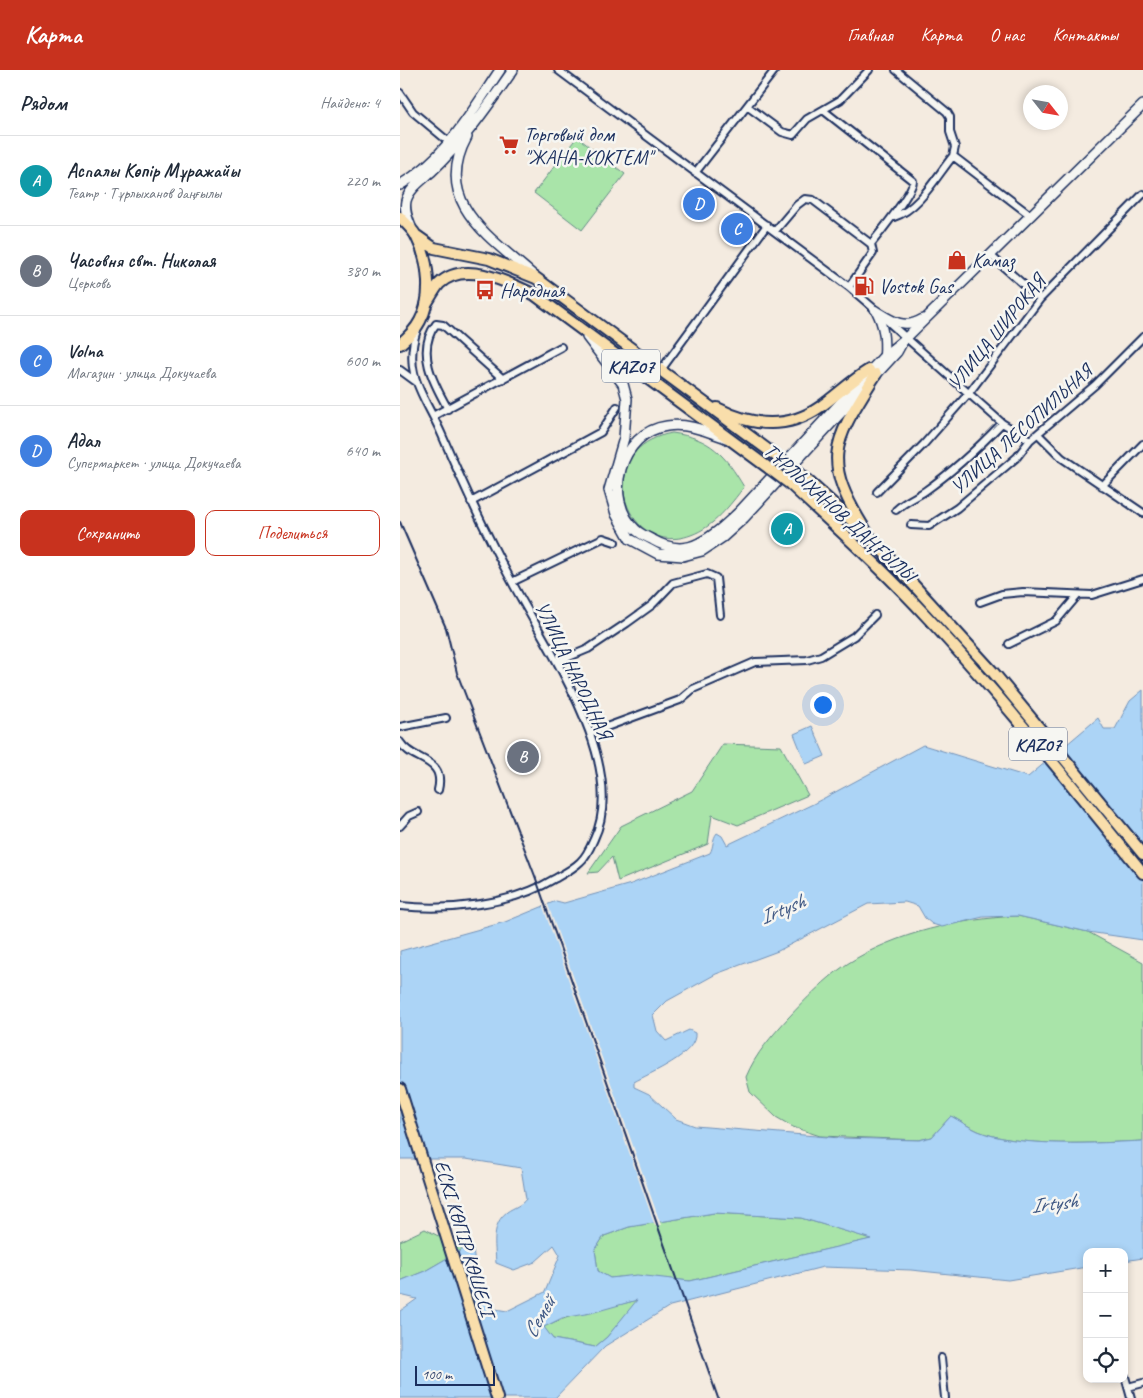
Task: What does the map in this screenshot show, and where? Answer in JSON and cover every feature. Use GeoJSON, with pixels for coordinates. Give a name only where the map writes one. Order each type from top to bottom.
{"type":"FeatureCollection","features":[{"type":"Feature","properties":{"kind":"main road"},"geometry":{"type":"LineString","coordinates":[[400,185],[412,179],[449,142],[500,70]]}},
{"type":"Feature","properties":{"kind":"main road"},"geometry":{"type":"LineString","coordinates":[[415,234],[405,212],[406,200],[474,124],[511,73],[520,70]]}},
{"type":"Feature","properties":{"kind":"main road"},"geometry":{"type":"LineString","coordinates":[[735,442],[693,426],[666,426],[645,435],[630,450],[609,490],[616,514],[630,539],[658,554],[683,556],[702,551],[723,537],[744,518],[873,372],[884,356],[906,338],[1143,105]]}},
{"type":"Feature","properties":{"kind":"main road"},"geometry":{"type":"LineString","coordinates":[[474,124],[464,144],[456,177],[457,189],[465,212],[477,227],[536,278]]}},
{"type":"Feature","properties":{"kind":"main road","name":"KAZ07"},"geometry":{"type":"LineString","coordinates":[[400,217],[415,234],[425,257],[426,304],[420,321],[400,344]]}},
{"type":"Feature","properties":{"kind":"main road","name":"ТҰРЛЫХАНОВ ДАҢҒЫЛЫ"},"geometry":{"type":"LineString","coordinates":[[415,234],[434,248],[489,259],[536,278],[799,473],[869,536],[1011,692],[1143,854]]}},
{"type":"Feature","properties":{"kind":"main road","name":"ТҰРЛЫХАНОВ ДАҢҒЫЛЫ"},"geometry":{"type":"LineString","coordinates":[[426,304],[439,284],[455,276],[486,274],[535,295],[790,484],[867,554],[929,619],[1002,700],[1143,873]]}},
{"type":"Feature","properties":{"kind":"main road"},"geometry":{"type":"LineString","coordinates":[[579,327],[604,356],[623,384],[626,400],[624,438],[615,478]]}},
{"type":"Feature","properties":{"kind":"main road"},"geometry":{"type":"LineString","coordinates":[[700,400],[728,414],[748,421],[783,424],[819,408],[873,372],[897,352],[906,338]]}},
{"type":"Feature","properties":{"kind":"main road"},"geometry":{"type":"LineString","coordinates":[[869,536],[840,485],[836,465],[839,445],[848,420],[873,372]]}},
{"type":"Feature","properties":{"kind":"main road","name":"ЕСКІ КӨПІР КӨШЕСІ"},"geometry":{"type":"LineString","coordinates":[[400,1089],[497,1398]]}},
{"type":"Feature","properties":{"kind":"street"},"geometry":{"type":"LineString","coordinates":[[558,70],[849,287],[1002,423],[1030,440]]}},
{"type":"Feature","properties":{"kind":"street"},"geometry":{"type":"LineString","coordinates":[[694,173],[775,70]]}},
{"type":"Feature","properties":{"kind":"street"},"geometry":{"type":"LineString","coordinates":[[747,106],[782,132],[793,135],[807,119],[842,98],[869,70]]}},
{"type":"Feature","properties":{"kind":"street"},"geometry":{"type":"LineString","coordinates":[[894,217],[909,210],[953,156],[955,147],[950,132],[950,117],[947,112],[896,70]]}},
{"type":"Feature","properties":{"kind":"street"},"geometry":{"type":"LineString","coordinates":[[400,93],[413,112],[449,142]]}},
{"type":"Feature","properties":{"kind":"street"},"geometry":{"type":"LineString","coordinates":[[823,110],[913,182],[913,186],[898,206],[894,217],[871,244]]}},
{"type":"Feature","properties":{"kind":"street"},"geometry":{"type":"LineString","coordinates":[[953,156],[1030,216]]}},
{"type":"Feature","properties":{"kind":"street","name":"УЛИЦА ШИРОКАЯ"},"geometry":{"type":"LineString","coordinates":[[876,492],[924,444],[969,393],[1040,299],[1143,194]]}},
{"type":"Feature","properties":{"kind":"street"},"geometry":{"type":"LineString","coordinates":[[775,231],[797,205],[808,199],[812,200],[871,244],[873,253],[849,287]]}},
{"type":"Feature","properties":{"kind":"street"},"geometry":{"type":"LineString","coordinates":[[661,370],[767,225]]}},
{"type":"Feature","properties":{"kind":"street"},"geometry":{"type":"LineString","coordinates":[[990,255],[1040,299]]}},
{"type":"Feature","properties":{"kind":"street"},"geometry":{"type":"LineString","coordinates":[[875,310],[891,320],[906,324],[915,323],[928,316]]}},
{"type":"Feature","properties":{"kind":"street"},"geometry":{"type":"LineString","coordinates":[[875,310],[883,324],[885,338],[884,356]]}},
{"type":"Feature","properties":{"kind":"street","name":"УЛИЦА НАРОДНАЯ"},"geometry":{"type":"LineString","coordinates":[[400,906],[432,909],[464,907],[545,885],[582,861],[600,827],[604,806],[600,763],[590,733],[557,662],[512,582],[471,502],[433,416],[415,381],[411,352],[420,321]]}},
{"type":"Feature","properties":{"kind":"street"},"geometry":{"type":"LineString","coordinates":[[448,409],[429,375],[427,361],[429,337],[436,324],[443,325],[503,379]]}},
{"type":"Feature","properties":{"kind":"street","name":"УЛИЦА ЛЕСОПИЛЬНАЯ"},"geometry":{"type":"LineString","coordinates":[[911,526],[924,527],[938,521],[1017,457],[1030,440],[1095,385],[1143,338]]}},
{"type":"Feature","properties":{"kind":"street"},"geometry":{"type":"LineString","coordinates":[[433,416],[561,347]]}},
{"type":"Feature","properties":{"kind":"street"},"geometry":{"type":"LineString","coordinates":[[400,370],[415,381]]}},
{"type":"Feature","properties":{"kind":"street"},"geometry":{"type":"LineString","coordinates":[[471,502],[601,432],[617,407]]}},
{"type":"Feature","properties":{"kind":"street"},"geometry":{"type":"LineString","coordinates":[[896,510],[904,502],[924,492],[1002,423]]}},
{"type":"Feature","properties":{"kind":"street"},"geometry":{"type":"LineString","coordinates":[[1038,434],[1062,458],[1143,513]]}},
{"type":"Feature","properties":{"kind":"street"},"geometry":{"type":"LineString","coordinates":[[1102,486],[1143,444]]}},
{"type":"Feature","properties":{"kind":"street"},"geometry":{"type":"LineString","coordinates":[[512,582],[603,538],[615,542]]}},
{"type":"Feature","properties":{"kind":"street"},"geometry":{"type":"LineString","coordinates":[[557,662],[588,649],[652,605],[673,583],[693,577],[707,574],[716,578],[720,615]]}},
{"type":"Feature","properties":{"kind":"street"},"geometry":{"type":"LineString","coordinates":[[980,602],[1002,594],[1023,592],[1092,595],[1143,579]]}},
{"type":"Feature","properties":{"kind":"street"},"geometry":{"type":"LineString","coordinates":[[1009,644],[1056,621],[1078,595]]}},
{"type":"Feature","properties":{"kind":"street"},"geometry":{"type":"LineString","coordinates":[[590,733],[680,700],[694,689],[755,662],[795,661],[821,656],[854,636],[875,615]]}},
{"type":"Feature","properties":{"kind":"street"},"geometry":{"type":"LineString","coordinates":[[400,727],[446,718]]}},
{"type":"Feature","properties":{"kind":"street"},"geometry":{"type":"LineString","coordinates":[[400,742],[404,748],[435,769],[439,781],[438,790]]}},
{"type":"Feature","properties":{"kind":"street"},"geometry":{"type":"LineString","coordinates":[[400,826],[409,816],[418,812]]}},
{"type":"Feature","properties":{"kind":"street"},"geometry":{"type":"LineString","coordinates":[[941,1358],[945,1398]]}},
{"type":"Feature","properties":{"kind":"street"},"geometry":{"type":"LineString","coordinates":[[1127,1383],[1131,1398]]}},
{"type":"Feature","properties":{"kind":"street"},"geometry":{"type":"LineString","coordinates":[[1128,1387],[1143,1383]]}},
{"type":"Feature","properties":{"kind":"green space"},"geometry":{"type":"Polygon","coordinates":[[[577,137],[625,174],[582,230],[534,193],[577,137]]]}},
{"type":"Feature","properties":{"kind":"green space"},"geometry":{"type":"Polygon","coordinates":[[[672,433],[697,439],[716,450],[730,466],[744,487],[721,515],[707,527],[691,535],[668,538],[648,532],[634,518],[625,499],[624,478],[630,459],[646,443],[672,433]]]}},
{"type":"Feature","properties":{"kind":"green space"},"geometry":{"type":"Polygon","coordinates":[[[723,744],[781,746],[808,795],[738,825],[712,815],[708,844],[618,881],[612,857],[598,872],[588,873],[621,826],[692,791],[723,744]]]}},
{"type":"Feature","properties":{"kind":"green space"},"geometry":{"type":"Polygon","coordinates":[[[1018,916],[1088,932],[1143,962],[1143,1141],[1059,1143],[1014,1140],[978,1131],[951,1116],[932,1137],[919,1140],[820,1136],[793,1127],[776,1117],[750,1092],[746,1077],[754,1060],[764,1046],[809,997],[847,964],[887,943],[930,929],[974,920],[1018,916]]]}},
{"type":"Feature","properties":{"kind":"green space"},"geometry":{"type":"Polygon","coordinates":[[[714,1213],[801,1218],[872,1239],[690,1281],[637,1276],[610,1278],[598,1271],[595,1250],[604,1236],[629,1227],[714,1213]]]}},
{"type":"Feature","properties":{"kind":"green space"},"geometry":{"type":"Polygon","coordinates":[[[425,1229],[463,1249],[425,1271],[400,1281],[400,1241],[425,1229]]]}},
{"type":"Feature","properties":{"kind":"green space"},"geometry":{"type":"Polygon","coordinates":[[[638,1300],[607,1337],[595,1347],[553,1339],[543,1327],[578,1314],[638,1300]]]}},
{"type":"Feature","properties":{"kind":"water"},"geometry":{"type":"Polygon","coordinates":[[[1143,690],[1143,940],[1088,932],[1018,916],[983,917],[942,927],[932,924],[925,918],[918,906],[905,902],[868,904],[778,951],[716,974],[667,1001],[653,1015],[657,1031],[666,1041],[689,1030],[695,1033],[694,1041],[689,1048],[672,1062],[634,1082],[634,1087],[649,1094],[676,1119],[695,1126],[840,1138],[919,1140],[932,1137],[951,1116],[978,1131],[1014,1140],[1059,1143],[1143,1141],[1143,1258],[1128,1260],[1128,1248],[1083,1248],[1083,1268],[1008,1280],[911,1270],[823,1267],[670,1306],[605,1346],[555,1398],[400,1398],[400,1311],[417,1299],[400,1295],[400,1281],[425,1271],[463,1249],[473,1249],[478,1290],[490,1308],[507,1311],[545,1292],[560,1255],[554,1245],[535,1262],[514,1270],[496,1263],[495,1235],[498,1222],[507,1212],[520,1205],[526,1199],[521,1168],[466,1159],[400,1159],[400,951],[505,922],[556,901],[564,903],[631,884],[710,853],[717,833],[722,836],[727,845],[813,804],[923,745],[1028,777],[1098,718],[1104,729],[1115,729],[1130,701],[1143,690]],[[714,1213],[629,1227],[604,1236],[595,1250],[598,1271],[610,1278],[637,1275],[690,1281],[871,1239],[801,1218],[714,1213]],[[637,1300],[591,1313],[562,1318],[544,1327],[553,1339],[595,1347],[607,1337],[637,1300]]]}},
{"type":"Feature","properties":{"kind":"water"},"geometry":{"type":"Polygon","coordinates":[[[812,726],[825,756],[806,764],[794,734],[812,726]]]}},
{"type":"Feature","properties":{"kind":"pier"},"geometry":{"type":"Polygon","coordinates":[[[547,902],[661,1225],[655,1226],[542,904],[547,902]]]}},
{"type":"Feature","properties":{"kind":"railway"},"geometry":{"type":"LineString","coordinates":[[400,522],[446,628],[457,673],[535,876],[718,1398]]}},
{"type":"Feature","properties":{"kind":"place","name":"Торговый дом \"ЖАНА-КОКТЕМ\""},"geometry":{"type":"Point","coordinates":[509,145]}},
{"type":"Feature","properties":{"kind":"place","name":"Адал"},"geometry":{"type":"Point","coordinates":[699,204]}},
{"type":"Feature","properties":{"kind":"place","name":"Volna"},"geometry":{"type":"Point","coordinates":[737,229]}},
{"type":"Feature","properties":{"kind":"place","name":"Камаз"},"geometry":{"type":"Point","coordinates":[957,260]}},
{"type":"Feature","properties":{"kind":"place","name":"Vostok Gas"},"geometry":{"type":"Point","coordinates":[864,286]}},
{"type":"Feature","properties":{"kind":"place","name":"Народная"},"geometry":{"type":"Point","coordinates":[485,290]}},
{"type":"Feature","properties":{"kind":"place","name":"Аспалы Көпір Мұражайы"},"geometry":{"type":"Point","coordinates":[787,529]}},
{"type":"Feature","properties":{"kind":"place","name":"Часовня свт. Николая"},"geometry":{"type":"Point","coordinates":[523,757]}},
{"type":"Feature","properties":{"kind":"water label","name":"Irtysh"},"geometry":{"type":"Point","coordinates":[782,909]}},
{"type":"Feature","properties":{"kind":"water label","name":"Irtysh"},"geometry":{"type":"Point","coordinates":[1054,1203]}},
{"type":"Feature","properties":{"kind":"water label","name":"Семей"},"geometry":{"type":"Point","coordinates":[539,1317]}}]}
